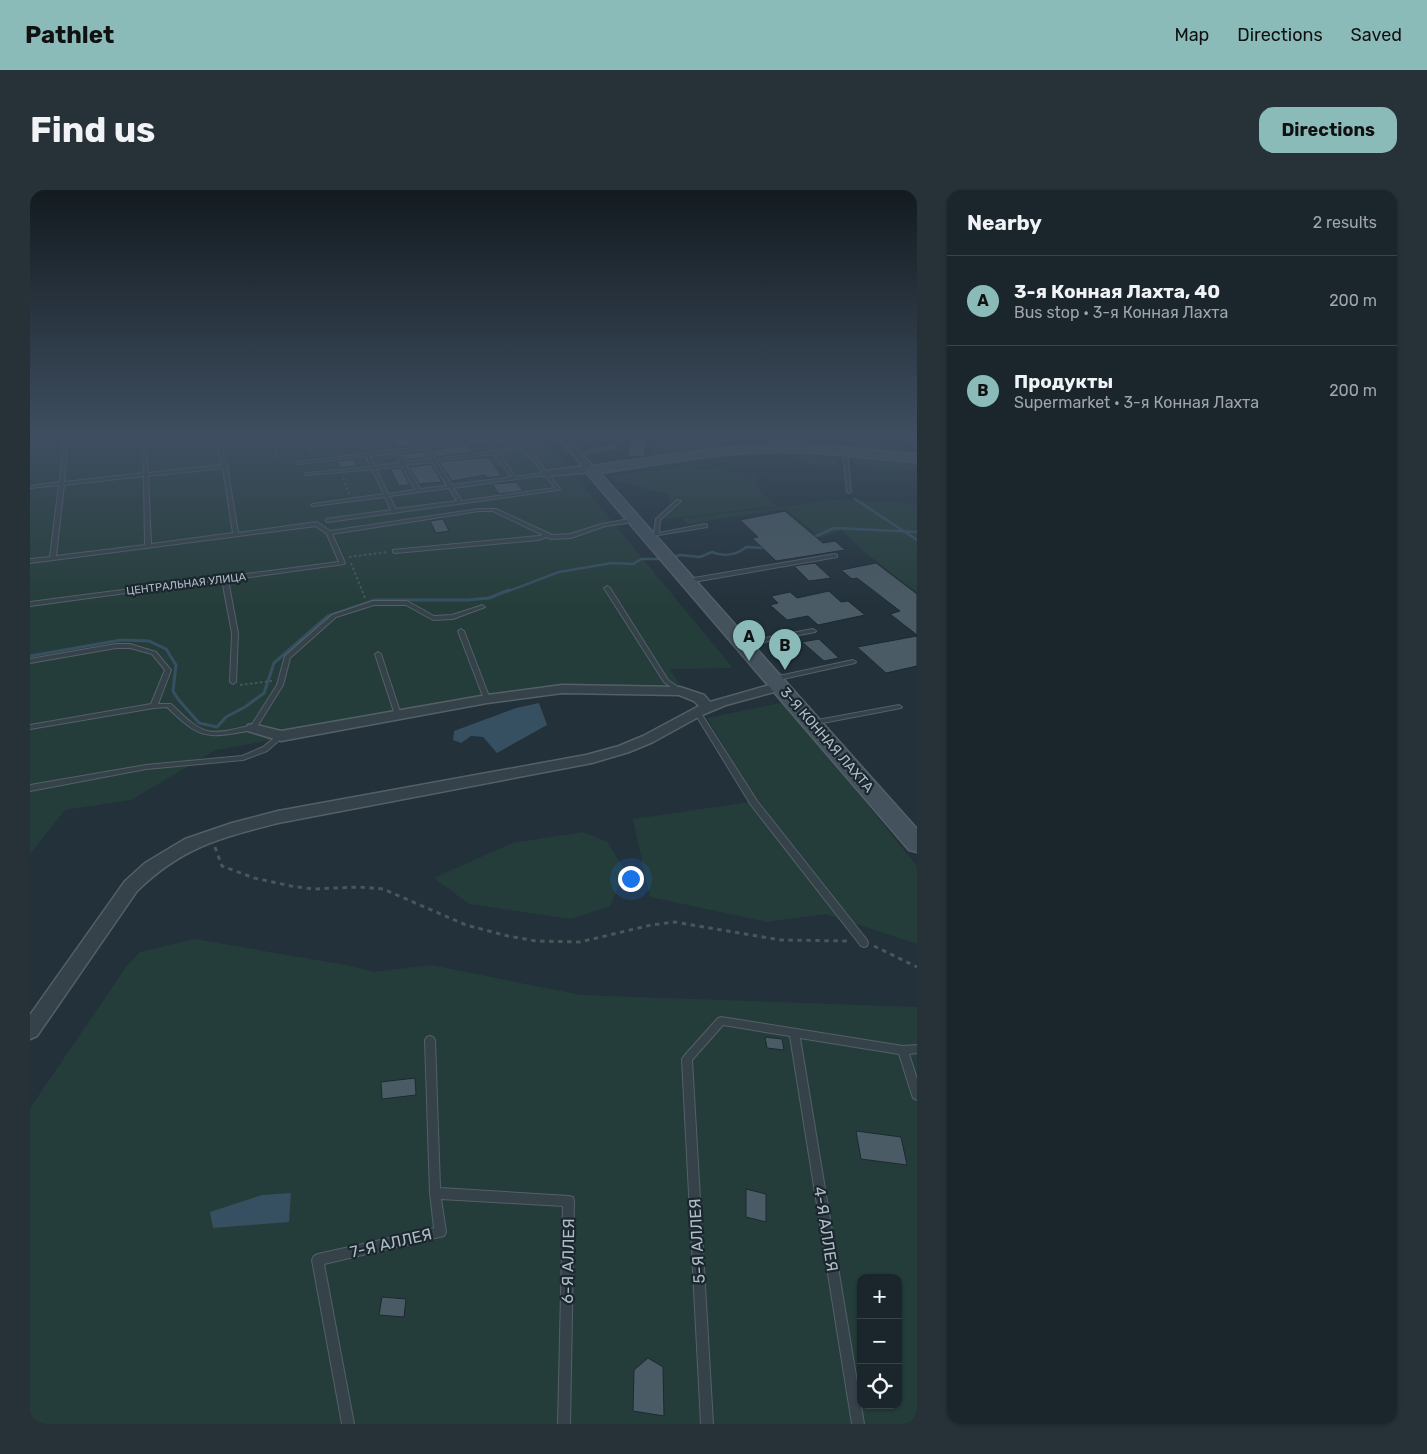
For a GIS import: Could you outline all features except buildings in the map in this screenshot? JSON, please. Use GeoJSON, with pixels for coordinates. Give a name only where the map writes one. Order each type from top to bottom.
{"type":"FeatureCollection","features":[{"type":"Feature","properties":{"kind":"main road","name":"3-Я КОННАЯ ЛАХТА"},"geometry":{"type":"LineString","coordinates":[[609,492],[634,520],[652,535],[666,557],[917,844]]}},
{"type":"Feature","properties":{"kind":"street"},"geometry":{"type":"LineString","coordinates":[[34,1019],[131,886],[151,867],[170,854],[210,836],[278,817],[587,760],[624,750],[702,710],[777,682]]}},
{"type":"Feature","properties":{"kind":"street"},"geometry":{"type":"LineString","coordinates":[[253,728],[281,736],[487,699],[562,689],[680,691],[699,698],[702,710]]}},
{"type":"Feature","properties":{"kind":"lane"},"geometry":{"type":"LineString","coordinates":[[53,558],[61,492]]}},
{"type":"Feature","properties":{"kind":"lane"},"geometry":{"type":"LineString","coordinates":[[146,492],[148,546]]}},
{"type":"Feature","properties":{"kind":"lane"},"geometry":{"type":"LineString","coordinates":[[229,492],[236,534]]}},
{"type":"Feature","properties":{"kind":"lane"},"geometry":{"type":"LineString","coordinates":[[384,492],[394,511]]}},
{"type":"Feature","properties":{"kind":"lane"},"geometry":{"type":"LineString","coordinates":[[313,505],[414,492]]}},
{"type":"Feature","properties":{"kind":"lane"},"geometry":{"type":"LineString","coordinates":[[453,492],[460,502]]}},
{"type":"Feature","properties":{"kind":"lane"},"geometry":{"type":"LineString","coordinates":[[328,520],[539,492]]}},
{"type":"Feature","properties":{"kind":"lane"},"geometry":{"type":"LineString","coordinates":[[652,535],[658,520],[679,501]]}},
{"type":"Feature","properties":{"kind":"lane"},"geometry":{"type":"LineString","coordinates":[[329,533],[479,510],[494,510],[551,537],[571,536],[604,526],[634,520]]}},
{"type":"Feature","properties":{"kind":"lane"},"geometry":{"type":"LineString","coordinates":[[30,561],[318,524],[329,533],[341,561]]}},
{"type":"Feature","properties":{"kind":"lane"},"geometry":{"type":"LineString","coordinates":[[652,535],[705,526]]}},
{"type":"Feature","properties":{"kind":"lane"},"geometry":{"type":"LineString","coordinates":[[395,551],[538,538],[548,535]]}},
{"type":"Feature","properties":{"kind":"lane"},"geometry":{"type":"LineString","coordinates":[[688,581],[835,556]]}},
{"type":"Feature","properties":{"kind":"lane","name":"ЦЕНТРАЛЬНАЯ УЛИЦА"},"geometry":{"type":"LineString","coordinates":[[30,604],[225,580],[341,561]]}},
{"type":"Feature","properties":{"kind":"lane"},"geometry":{"type":"LineString","coordinates":[[225,580],[235,633],[234,682]]}},
{"type":"Feature","properties":{"kind":"lane"},"geometry":{"type":"LineString","coordinates":[[607,588],[666,681],[680,691]]}},
{"type":"Feature","properties":{"kind":"lane"},"geometry":{"type":"LineString","coordinates":[[30,727],[169,705],[193,729],[208,735],[253,728],[280,685],[287,657],[334,616],[373,603],[407,603],[433,618],[454,617],[482,607]]}},
{"type":"Feature","properties":{"kind":"lane"},"geometry":{"type":"LineString","coordinates":[[744,644],[812,631]]}},
{"type":"Feature","properties":{"kind":"lane"},"geometry":{"type":"LineString","coordinates":[[461,632],[487,699]]}},
{"type":"Feature","properties":{"kind":"lane"},"geometry":{"type":"LineString","coordinates":[[30,661],[116,646],[130,646],[154,653],[168,670],[154,706]]}},
{"type":"Feature","properties":{"kind":"lane"},"geometry":{"type":"LineString","coordinates":[[378,654],[398,715]]}},
{"type":"Feature","properties":{"kind":"lane"},"geometry":{"type":"LineString","coordinates":[[777,682],[853,662]]}},
{"type":"Feature","properties":{"kind":"lane"},"geometry":{"type":"LineString","coordinates":[[812,723],[899,707]]}},
{"type":"Feature","properties":{"kind":"lane"},"geometry":{"type":"LineString","coordinates":[[702,710],[754,803],[864,943]]}},
{"type":"Feature","properties":{"kind":"lane"},"geometry":{"type":"LineString","coordinates":[[30,788],[146,767],[243,758],[265,749],[281,736]]}},
{"type":"Feature","properties":{"kind":"lane","name":"5-Я АЛЛЕЯ"},"geometry":{"type":"LineString","coordinates":[[707,1424],[687,1059],[721,1021],[794,1033]]}},
{"type":"Feature","properties":{"kind":"lane"},"geometry":{"type":"LineString","coordinates":[[794,1033],[903,1050],[917,1050]]}},
{"type":"Feature","properties":{"kind":"lane","name":"4-Я АЛЛЕЯ"},"geometry":{"type":"LineString","coordinates":[[794,1033],[858,1424]]}},
{"type":"Feature","properties":{"kind":"lane","name":"7-Я АЛЛЕЯ"},"geometry":{"type":"LineString","coordinates":[[348,1424],[318,1260],[440,1232],[435,1193],[430,1040]]}},
{"type":"Feature","properties":{"kind":"lane"},"geometry":{"type":"LineString","coordinates":[[903,1050],[917,1095]]}},
{"type":"Feature","properties":{"kind":"lane","name":"6-Я АЛЛЕЯ"},"geometry":{"type":"LineString","coordinates":[[435,1193],[569,1201],[564,1424]]}},
{"type":"Feature","properties":{"kind":"path"},"geometry":{"type":"LineString","coordinates":[[348,492],[352,500]]}},
{"type":"Feature","properties":{"kind":"path"},"geometry":{"type":"LineString","coordinates":[[341,561],[395,551]]}},
{"type":"Feature","properties":{"kind":"path"},"geometry":{"type":"LineString","coordinates":[[341,561],[350,562],[365,599]]}},
{"type":"Feature","properties":{"kind":"path"},"geometry":{"type":"LineString","coordinates":[[234,682],[236,685],[241,685],[276,681]]}},
{"type":"Feature","properties":{"kind":"path"},"geometry":{"type":"LineString","coordinates":[[210,836],[222,866],[235,873],[290,886],[374,888],[385,890],[412,900],[425,909],[442,916],[498,933],[550,943],[575,943],[609,937],[666,922],[690,924],[783,941],[834,938],[864,943],[881,948],[905,964],[917,966]]}},
{"type":"Feature","properties":{"kind":"green space"},"geometry":{"type":"Polygon","coordinates":[[[30,492],[587,492],[733,668],[670,669],[681,686],[564,689],[216,750],[131,800],[65,810],[30,854],[30,492]]]}},
{"type":"Feature","properties":{"kind":"green space"},"geometry":{"type":"Polygon","coordinates":[[[659,492],[761,492],[777,506],[666,519],[659,515],[671,502],[668,494],[659,492]]]}},
{"type":"Feature","properties":{"kind":"green space"},"geometry":{"type":"Polygon","coordinates":[[[830,500],[899,502],[917,506],[917,593],[862,550],[841,530],[820,538],[786,509],[688,524],[682,518],[782,507],[830,500]]]}},
{"type":"Feature","properties":{"kind":"green space"},"geometry":{"type":"Polygon","coordinates":[[[785,702],[917,866],[917,944],[826,914],[767,922],[650,897],[633,819],[757,801],[707,718],[785,702]]]}},
{"type":"Feature","properties":{"kind":"green space"},"geometry":{"type":"Polygon","coordinates":[[[583,832],[608,842],[625,872],[610,906],[571,919],[469,904],[434,878],[512,843],[583,832]]]}},
{"type":"Feature","properties":{"kind":"green space"},"geometry":{"type":"Polygon","coordinates":[[[195,939],[346,965],[374,972],[431,965],[581,995],[917,1007],[917,1424],[30,1424],[30,1108],[126,967],[140,952],[195,939]]]}},
{"type":"Feature","properties":{"kind":"water"},"geometry":{"type":"Polygon","coordinates":[[[539,703],[547,725],[497,753],[483,737],[471,736],[461,743],[453,740],[454,731],[516,708],[539,703]]]}},
{"type":"Feature","properties":{"kind":"water"},"geometry":{"type":"Polygon","coordinates":[[[291,1193],[289,1222],[213,1228],[210,1212],[262,1195],[291,1193]]]}},
{"type":"Feature","properties":{"kind":"waterway"},"geometry":{"type":"LineString","coordinates":[[855,499],[904,531]]}},
{"type":"Feature","properties":{"kind":"waterway"},"geometry":{"type":"LineString","coordinates":[[810,539],[834,528],[904,531]]}},
{"type":"Feature","properties":{"kind":"waterway"},"geometry":{"type":"LineString","coordinates":[[904,531],[917,532]]}},
{"type":"Feature","properties":{"kind":"waterway"},"geometry":{"type":"LineString","coordinates":[[904,531],[917,540]]}},
{"type":"Feature","properties":{"kind":"waterway"},"geometry":{"type":"LineString","coordinates":[[671,558],[680,555],[700,557],[712,552],[730,554],[746,547],[766,548]]}},
{"type":"Feature","properties":{"kind":"waterway"},"geometry":{"type":"LineString","coordinates":[[506,592],[559,572],[612,563],[633,564],[641,559],[665,559]]}},
{"type":"Feature","properties":{"kind":"waterway"},"geometry":{"type":"LineString","coordinates":[[30,656],[121,640],[149,641],[166,649],[176,665],[173,691],[178,699],[199,723],[217,727],[226,717],[245,707],[264,693],[274,663],[328,616],[375,600],[468,600],[489,598],[509,590]]}},
{"type":"Feature","properties":{"kind":"place","name":"3-я Конная Лахта, 40"},"geometry":{"type":"Point","coordinates":[749,661]}},
{"type":"Feature","properties":{"kind":"place","name":"Продукты"},"geometry":{"type":"Point","coordinates":[785,670]}}]}
